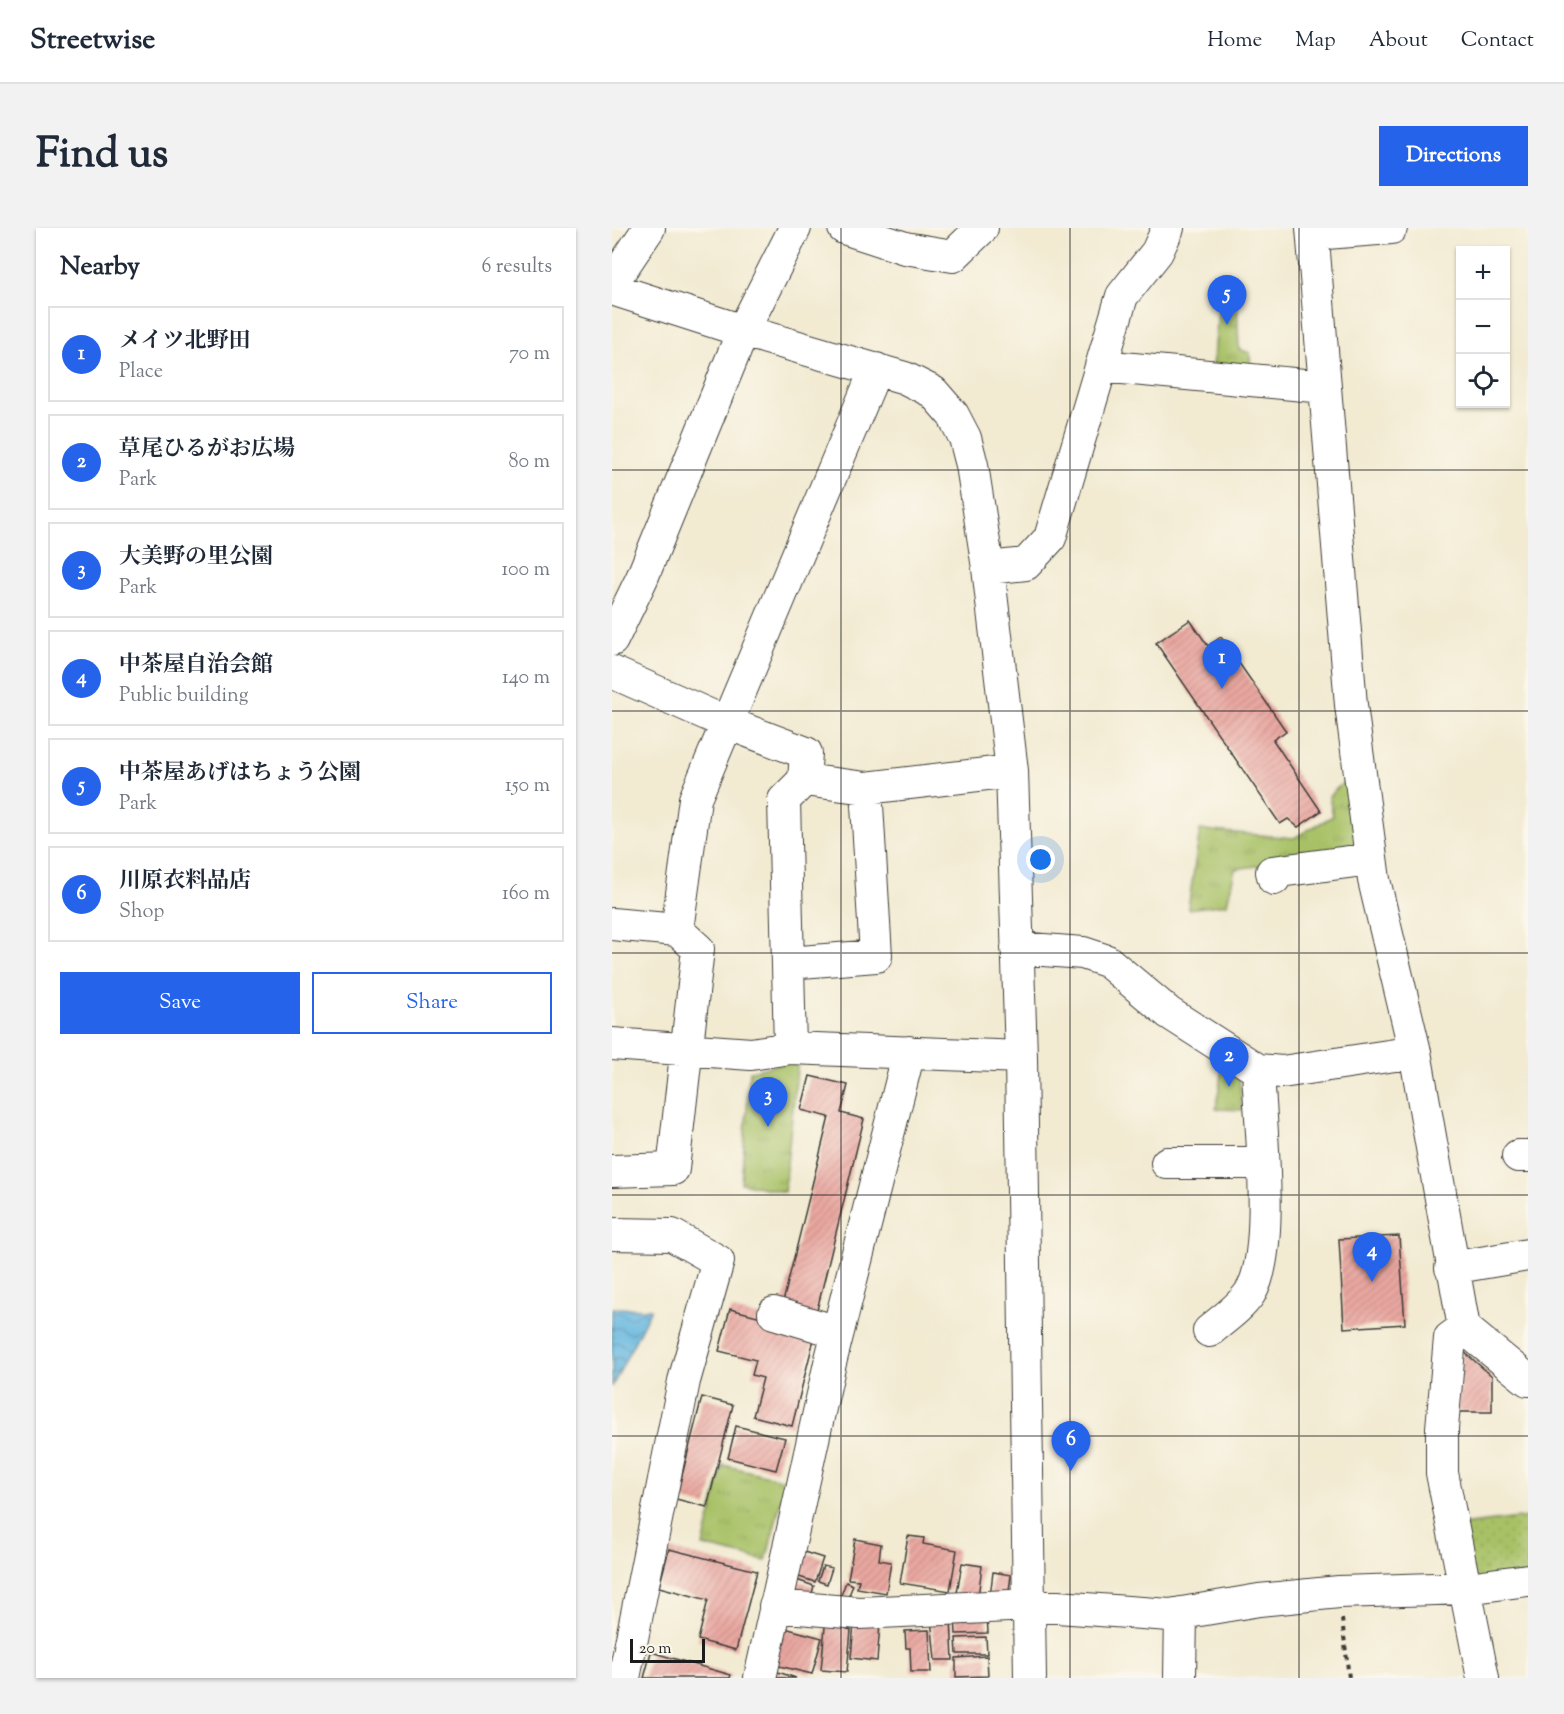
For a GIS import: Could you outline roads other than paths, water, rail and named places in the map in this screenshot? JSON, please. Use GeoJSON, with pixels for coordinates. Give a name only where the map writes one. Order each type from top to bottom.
{"type":"FeatureCollection","features":[{"type":"Feature","properties":{"kind":"street"},"geometry":{"type":"LineString","coordinates":[[612,283],[649,228]]}},
{"type":"Feature","properties":{"kind":"street"},"geometry":{"type":"LineString","coordinates":[[612,640],[642,578],[743,331],[795,228]]}},
{"type":"Feature","properties":{"kind":"street"},"geometry":{"type":"LineString","coordinates":[[844,228],[907,238],[953,256],[982,228]]}},
{"type":"Feature","properties":{"kind":"street"},"geometry":{"type":"LineString","coordinates":[[988,568],[1026,564],[1050,538],[1122,296],[1158,252],[1168,228]]}},
{"type":"Feature","properties":{"kind":"street"},"geometry":{"type":"LineString","coordinates":[[1391,228],[1312,231],[1351,705],[1371,859],[1415,1052],[1451,1268],[1464,1328],[1528,1380]]}},
{"type":"Feature","properties":{"kind":"street"},"geometry":{"type":"LineString","coordinates":[[612,289],[743,331],[905,378],[933,392],[952,415],[965,438],[972,465],[988,568],[1012,771],[1021,1057],[1030,1678]]}},
{"type":"Feature","properties":{"kind":"street"},"geometry":{"type":"LineString","coordinates":[[1101,366],[1325,387]]}},
{"type":"Feature","properties":{"kind":"street"},"geometry":{"type":"LineString","coordinates":[[677,930],[695,798],[876,369]]}},
{"type":"Feature","properties":{"kind":"street"},"geometry":{"type":"LineString","coordinates":[[612,672],[727,723],[806,753],[804,780],[784,800],[790,1048]]}},
{"type":"Feature","properties":{"kind":"street"},"geometry":{"type":"LineString","coordinates":[[804,780],[866,788],[1012,771]]}},
{"type":"Feature","properties":{"kind":"street"},"geometry":{"type":"LineString","coordinates":[[788,963],[876,956],[866,788]]}},
{"type":"Feature","properties":{"kind":"street"},"geometry":{"type":"LineString","coordinates":[[1274,879],[1272,872],[1371,859]]}},
{"type":"Feature","properties":{"kind":"street"},"geometry":{"type":"LineString","coordinates":[[612,924],[677,930],[698,949],[673,1169],[612,1171]]}},
{"type":"Feature","properties":{"kind":"street"},"geometry":{"type":"LineString","coordinates":[[1017,948],[1083,953],[1107,961],[1169,1014],[1258,1070],[1282,1072],[1415,1052]]}},
{"type":"Feature","properties":{"kind":"street"},"geometry":{"type":"LineString","coordinates":[[612,1044],[688,1052],[751,1054],[790,1048],[1021,1057]]}},
{"type":"Feature","properties":{"kind":"street"},"geometry":{"type":"LineString","coordinates":[[760,1678],[838,1332],[909,1052]]}},
{"type":"Feature","properties":{"kind":"street"},"geometry":{"type":"LineString","coordinates":[[1209,1331],[1250,1293],[1259,1269],[1265,1231],[1258,1070]]}},
{"type":"Feature","properties":{"kind":"street"},"geometry":{"type":"LineString","coordinates":[[1167,1163],[1262,1163]]}},
{"type":"Feature","properties":{"kind":"street"},"geometry":{"type":"LineString","coordinates":[[612,1234],[672,1235],[718,1261],[684,1381],[624,1678]]}},
{"type":"Feature","properties":{"kind":"street"},"geometry":{"type":"LineString","coordinates":[[1451,1268],[1528,1255]]}},
{"type":"Feature","properties":{"kind":"street"},"geometry":{"type":"LineString","coordinates":[[774,1313],[838,1332]]}},
{"type":"Feature","properties":{"kind":"street"},"geometry":{"type":"LineString","coordinates":[[1464,1328],[1450,1338],[1442,1473],[1467,1588],[1483,1678]]}},
{"type":"Feature","properties":{"kind":"street"},"geometry":{"type":"LineString","coordinates":[[775,1606],[859,1613],[1029,1605],[1170,1615],[1259,1600],[1339,1593],[1467,1588],[1528,1580]]}},
{"type":"Feature","properties":{"kind":"street"},"geometry":{"type":"LineString","coordinates":[[1180,1678],[1181,1613]]}},
{"type":"Feature","properties":{"kind":"water"},"geometry":{"type":"Polygon","coordinates":[[[612,1308],[651,1309],[612,1387],[612,1308]]]}},
{"type":"Feature","properties":{"kind":"place","name":"中茶屋あげはちょう公園"},"geometry":{"type":"Point","coordinates":[1227,325]}},
{"type":"Feature","properties":{"kind":"place","name":"メイツ北野田"},"geometry":{"type":"Point","coordinates":[1222,689]}},
{"type":"Feature","properties":{"kind":"place","name":"草尾ひるがお広場"},"geometry":{"type":"Point","coordinates":[1229,1087]}},
{"type":"Feature","properties":{"kind":"place","name":"大美野の里公園"},"geometry":{"type":"Point","coordinates":[768,1127]}},
{"type":"Feature","properties":{"kind":"place","name":"中茶屋自治会館"},"geometry":{"type":"Point","coordinates":[1372,1282]}},
{"type":"Feature","properties":{"kind":"place","name":"川原衣料品店"},"geometry":{"type":"Point","coordinates":[1071,1471]}}]}
